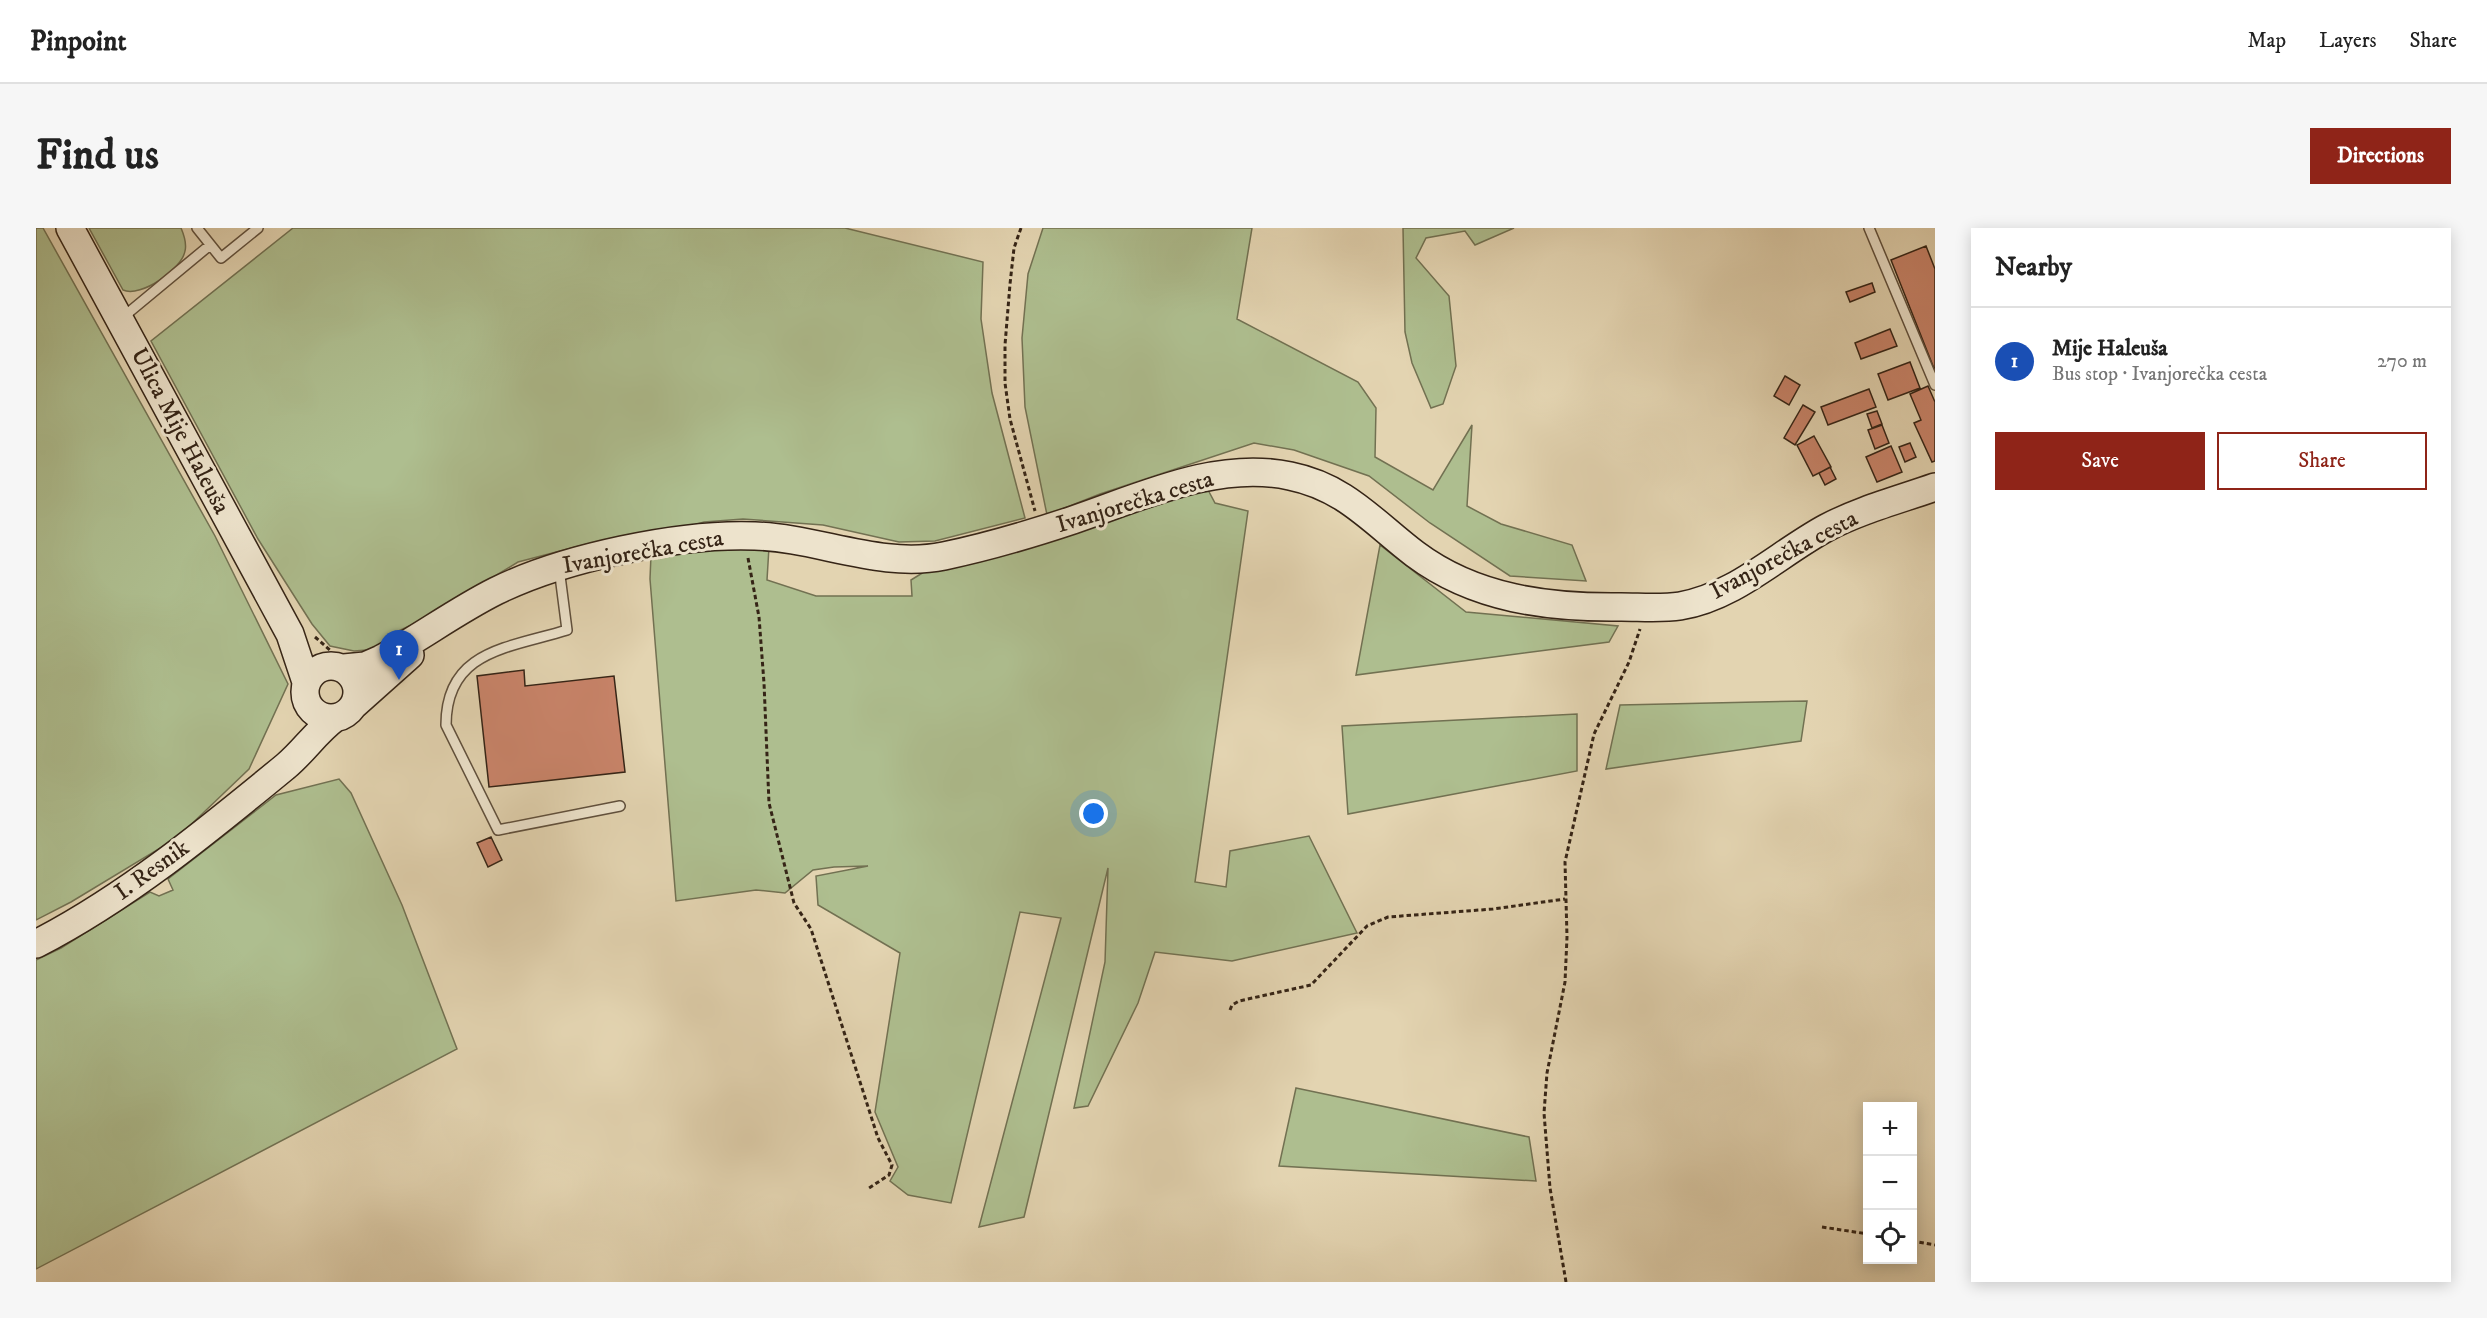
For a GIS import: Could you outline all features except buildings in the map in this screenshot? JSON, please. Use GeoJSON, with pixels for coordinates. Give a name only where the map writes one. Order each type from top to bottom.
{"type":"FeatureCollection","features":[{"type":"Feature","properties":{"kind":"main road","name":"Ulica Mije Haleuša"},"geometry":{"type":"LineString","coordinates":[[70,228],[290,634],[307,693]]}},
{"type":"Feature","properties":{"kind":"main road","name":"Ivanjorečka cesta"},"geometry":{"type":"LineString","coordinates":[[340,667],[365,666],[381,659],[490,594],[518,580],[559,566],[626,550],[697,538],[742,536],[772,537],[903,560],[944,556],[1042,530],[1144,495],[1214,476],[1254,471],[1308,480],[1339,494],[1377,521],[1418,556],[1470,585],[1512,598],[1546,604],[1645,607],[1679,606],[1725,591],[1838,522],[1935,487]]}},
{"type":"Feature","properties":{"kind":"main road","name":"Ivanjorečka cesta"},"geometry":{"type":"LineString","coordinates":[[345,712],[411,654],[438,626]]}},
{"type":"Feature","properties":{"kind":"main road","name":"Ulica Mije Haleuša"},"geometry":{"type":"LineString","coordinates":[[290,634],[318,657],[340,667]]}},
{"type":"Feature","properties":{"kind":"main road"},"geometry":{"type":"LineString","coordinates":[[340,667],[356,681],[358,689],[345,712],[320,716],[307,693],[318,669],[340,667]]}},
{"type":"Feature","properties":{"kind":"main road","name":"I. Resnik"},"geometry":{"type":"LineString","coordinates":[[261,786],[295,741],[305,719],[307,693]]}},
{"type":"Feature","properties":{"kind":"main road","name":"I. Resnik"},"geometry":{"type":"LineString","coordinates":[[36,944],[105,904],[182,850],[291,762],[324,726],[345,712]]}},
{"type":"Feature","properties":{"kind":"lane"},"geometry":{"type":"LineString","coordinates":[[197,228],[221,258],[258,228]]}},
{"type":"Feature","properties":{"kind":"lane"},"geometry":{"type":"LineString","coordinates":[[1869,228],[1935,385]]}},
{"type":"Feature","properties":{"kind":"lane"},"geometry":{"type":"LineString","coordinates":[[120,320],[210,245]]}},
{"type":"Feature","properties":{"kind":"lane"},"geometry":{"type":"LineString","coordinates":[[559,566],[567,630],[482,657],[469,666],[450,691],[446,707],[446,725],[498,830],[620,806]]}},
{"type":"Feature","properties":{"kind":"path"},"geometry":{"type":"LineString","coordinates":[[1021,228],[1014,248],[1010,284],[1005,345],[1005,383],[1010,419],[1032,504],[1042,530]]}},
{"type":"Feature","properties":{"kind":"path"},"geometry":{"type":"LineString","coordinates":[[742,536],[752,568],[759,616],[769,803],[794,903],[811,929],[878,1138],[892,1165],[889,1175],[868,1188]]}},
{"type":"Feature","properties":{"kind":"path"},"geometry":{"type":"LineString","coordinates":[[1566,1282],[1550,1188],[1544,1113],[1547,1073],[1565,982],[1567,938],[1565,862],[1594,734],[1629,662],[1641,628],[1645,607]]}},
{"type":"Feature","properties":{"kind":"path"},"geometry":{"type":"LineString","coordinates":[[1230,1010],[1232,1005],[1239,1001],[1311,985],[1367,926],[1388,917],[1492,909],[1565,899]]}},
{"type":"Feature","properties":{"kind":"path"},"geometry":{"type":"LineString","coordinates":[[1821,1227],[1863,1233]]}},
{"type":"Feature","properties":{"kind":"path"},"geometry":{"type":"LineString","coordinates":[[1917,1242],[1935,1245]]}},
{"type":"Feature","properties":{"kind":"green space"},"geometry":{"type":"Polygon","coordinates":[[[36,228],[43,228],[215,536],[288,684],[249,769],[177,838],[71,902],[36,920],[36,228]]]}},
{"type":"Feature","properties":{"kind":"green space"},"geometry":{"type":"Polygon","coordinates":[[[89,228],[181,228],[185,251],[177,266],[160,280],[140,290],[123,290],[89,228]]]}},
{"type":"Feature","properties":{"kind":"green space"},"geometry":{"type":"Polygon","coordinates":[[[293,228],[845,228],[983,262],[981,319],[992,393],[1025,518],[935,541],[899,542],[823,525],[743,519],[704,522],[684,528],[587,544],[518,562],[422,620],[396,632],[379,649],[354,651],[330,646],[312,624],[258,539],[151,341],[293,228]]]}},
{"type":"Feature","properties":{"kind":"green space"},"geometry":{"type":"Polygon","coordinates":[[[1043,228],[1252,228],[1237,319],[1358,382],[1376,408],[1375,457],[1433,490],[1472,425],[1467,506],[1501,524],[1572,545],[1586,581],[1510,576],[1430,523],[1369,476],[1294,450],[1254,443],[1100,494],[1047,515],[1025,407],[1022,338],[1028,274],[1043,228]]]}},
{"type":"Feature","properties":{"kind":"green space"},"geometry":{"type":"Polygon","coordinates":[[[1403,228],[1514,228],[1475,245],[1465,231],[1426,238],[1416,258],[1449,296],[1456,366],[1443,404],[1431,408],[1412,363],[1405,332],[1403,228]]]}},
{"type":"Feature","properties":{"kind":"green space"},"geometry":{"type":"Polygon","coordinates":[[[1207,488],[1215,503],[1248,511],[1195,882],[1226,887],[1230,851],[1309,836],[1357,933],[1232,961],[1155,952],[1138,1003],[1088,1106],[1074,1108],[1105,962],[1108,868],[1024,1217],[979,1227],[1061,918],[1020,912],[951,1203],[908,1195],[890,1181],[898,1167],[875,1112],[900,953],[818,905],[816,876],[868,866],[813,870],[785,893],[756,890],[676,901],[650,579],[651,555],[685,547],[769,547],[767,580],[816,596],[912,596],[911,580],[932,567],[1207,488]]]}},
{"type":"Feature","properties":{"kind":"green space"},"geometry":{"type":"Polygon","coordinates":[[[1380,545],[1466,612],[1618,626],[1609,642],[1356,675],[1380,545]]]}},
{"type":"Feature","properties":{"kind":"green space"},"geometry":{"type":"Polygon","coordinates":[[[1807,701],[1801,741],[1606,769],[1620,705],[1807,701]]]}},
{"type":"Feature","properties":{"kind":"green space"},"geometry":{"type":"Polygon","coordinates":[[[1577,714],[1577,771],[1348,814],[1342,726],[1577,714]]]}},
{"type":"Feature","properties":{"kind":"green space"},"geometry":{"type":"Polygon","coordinates":[[[339,779],[351,793],[402,905],[457,1049],[36,1269],[36,960],[61,948],[150,892],[159,896],[173,890],[168,879],[276,795],[339,779]]]}},
{"type":"Feature","properties":{"kind":"green space"},"geometry":{"type":"Polygon","coordinates":[[[1296,1088],[1529,1137],[1536,1181],[1279,1166],[1296,1088]]]}},
{"type":"Feature","properties":{"kind":"place","name":"Mije Haleuša"},"geometry":{"type":"Point","coordinates":[399,680]}}]}
